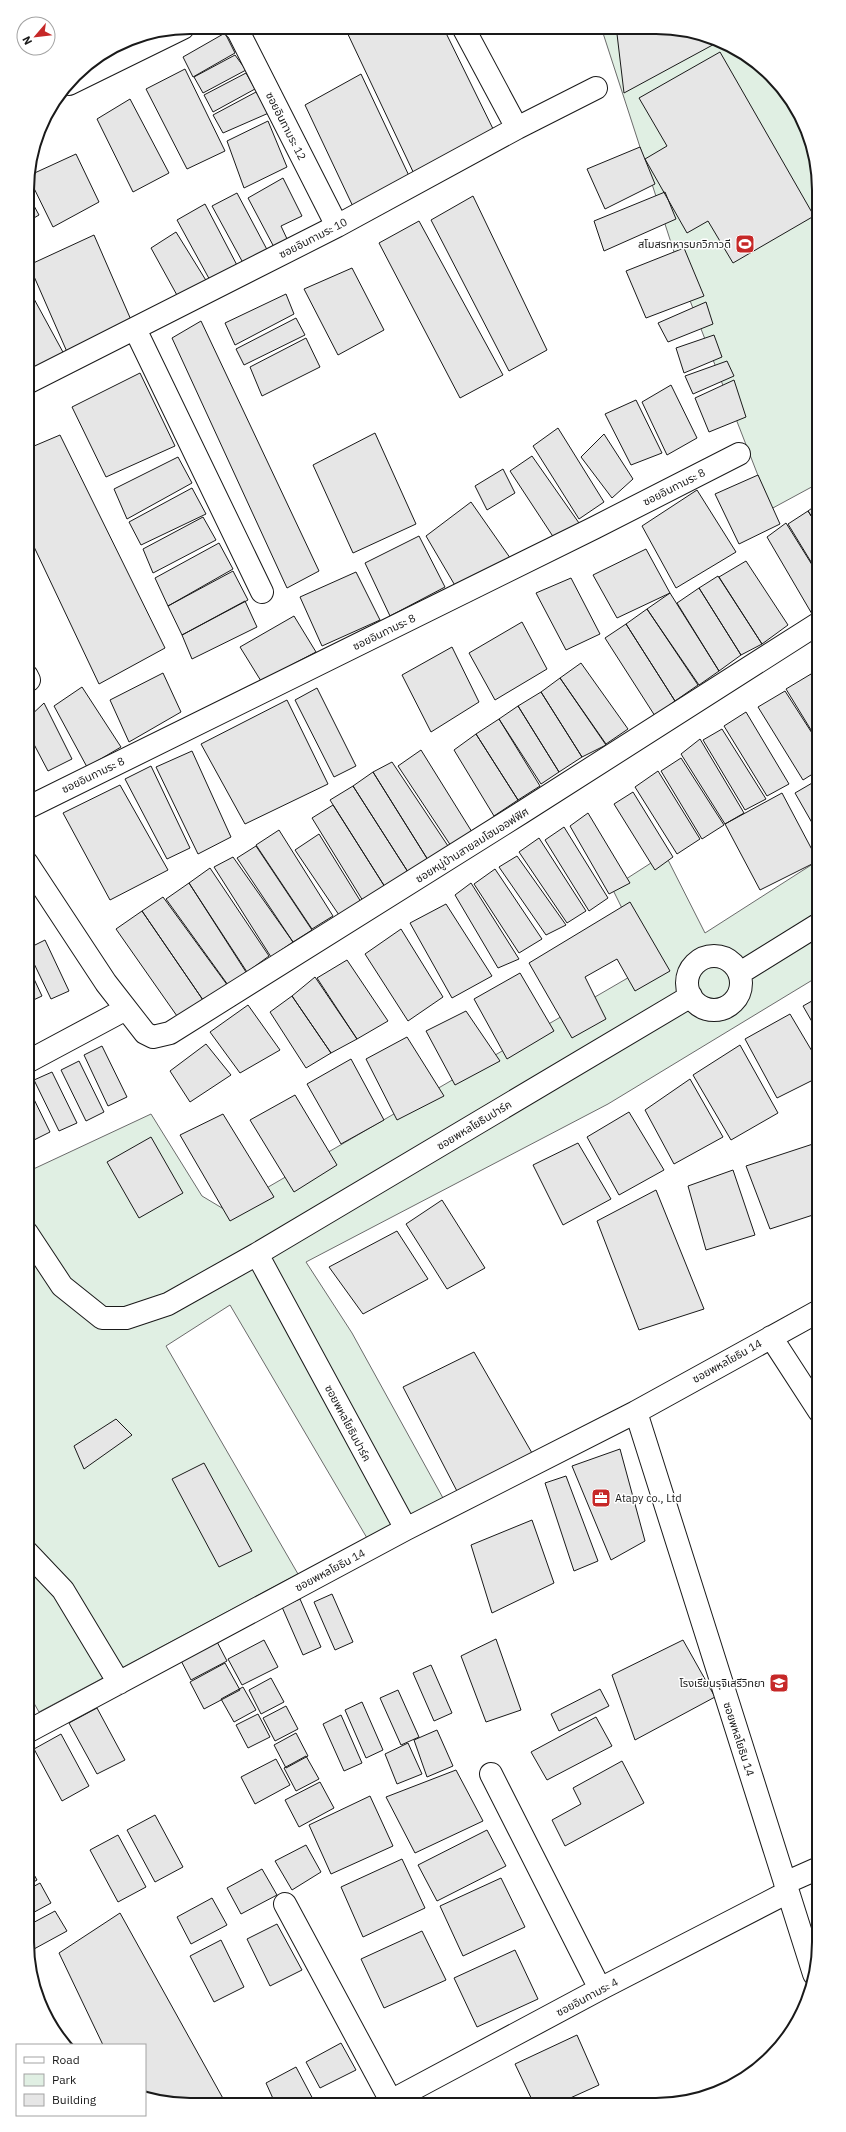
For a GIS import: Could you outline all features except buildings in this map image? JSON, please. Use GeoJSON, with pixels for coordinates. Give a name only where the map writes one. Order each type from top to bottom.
{"type":"FeatureCollection","features":[{"type":"Feature","properties":{"kind":"street","name":"ซอยอินทามระ 12"},"geometry":{"type":"LineString","coordinates":[[238,34],[337,226]]}},
{"type":"Feature","properties":{"kind":"street"},"geometry":{"type":"LineString","coordinates":[[467,34],[517,128]]}},
{"type":"Feature","properties":{"kind":"street"},"geometry":{"type":"LineString","coordinates":[[83,77],[169,35]]}},
{"type":"Feature","properties":{"kind":"street","name":"ซอยอินทามระ 10"},"geometry":{"type":"LineString","coordinates":[[34,380],[337,226],[517,128],[596,88]]}},
{"type":"Feature","properties":{"kind":"street"},"geometry":{"type":"LineString","coordinates":[[135,329],[262,592]]}},
{"type":"Feature","properties":{"kind":"street","name":"ซอยอินทามระ 8"},"geometry":{"type":"LineString","coordinates":[[34,805],[587,532],[739,454]]}},
{"type":"Feature","properties":{"kind":"street","name":"ซอยหมู่บ้านสายลมโฮมออฟฟิศ"},"geometry":{"type":"LineString","coordinates":[[34,874],[106,983],[145,1033],[154,1037],[170,1033],[501,826],[812,627]]}},
{"type":"Feature","properties":{"kind":"street"},"geometry":{"type":"LineString","coordinates":[[740,973],[812,928]]}},
{"type":"Feature","properties":{"kind":"street"},"geometry":{"type":"LineString","coordinates":[[711,955],[728,959],[735,965],[740,973],[742,982],[741,991],[737,999],[726,1007],[713,1010],[704,1008],[691,996],[688,988],[690,970],[703,957],[711,955]]}},
{"type":"Feature","properties":{"kind":"street","name":"ซอยพหลโยธินปาร์ค"},"geometry":{"type":"LineString","coordinates":[[34,1244],[62,1286],[102,1318],[126,1318],[168,1304],[257,1254],[691,996]]}},
{"type":"Feature","properties":{"kind":"street"},"geometry":{"type":"LineString","coordinates":[[34,1058],[126,1009]]}},
{"type":"Feature","properties":{"kind":"street","name":"ซอยพหลโยธินปาร์ค"},"geometry":{"type":"LineString","coordinates":[[257,1254],[406,1530]]}},
{"type":"Feature","properties":{"kind":"street","name":"ซอยพหลโยธิน 14"},"geometry":{"type":"LineString","coordinates":[[34,1728],[406,1530],[636,1412],[812,1315]]}},
{"type":"Feature","properties":{"kind":"street"},"geometry":{"type":"LineString","coordinates":[[771,1337],[812,1400]]}},
{"type":"Feature","properties":{"kind":"street","name":"ซอยพหลโยธิน 14"},"geometry":{"type":"LineString","coordinates":[[636,1412],[811,1964]]}},
{"type":"Feature","properties":{"kind":"street"},"geometry":{"type":"LineString","coordinates":[[34,1559],[63,1590],[119,1683]]}},
{"type":"Feature","properties":{"kind":"street"},"geometry":{"type":"LineString","coordinates":[[491,1774],[600,1990]]}},
{"type":"Feature","properties":{"kind":"street","name":"ซอยอินทามระ 4"},"geometry":{"type":"LineString","coordinates":[[397,2098],[600,1990],[787,1888],[812,1872]]}},
{"type":"Feature","properties":{"kind":"street"},"geometry":{"type":"LineString","coordinates":[[285,1904],[387,2098]]}},
{"type":"Feature","properties":{"kind":"green space","name":"สโมสรทหารบกวิภาวดี"},"geometry":{"type":"Polygon","coordinates":[[[603,34],[677,35],[697,39],[725,50],[751,66],[773,87],[786,103],[804,140],[812,179],[812,487],[771,509],[689,298],[603,34]]]}},
{"type":"Feature","properties":{"kind":"green space"},"geometry":{"type":"Polygon","coordinates":[[[665,854],[705,933],[812,864],[812,980],[608,1104],[306,1262],[352,1333],[443,1498],[367,1538],[230,1305],[166,1346],[298,1574],[39,1712],[34,1703],[34,1169],[151,1114],[202,1196],[227,1211],[650,965],[612,888],[665,854]]]}},
{"type":"Feature","properties":{"kind":"place","name":"สโมสรทหารบกวิภาวดี"},"geometry":{"type":"Point","coordinates":[745,244]}},
{"type":"Feature","properties":{"kind":"place","name":"Atapy co., Ltd"},"geometry":{"type":"Point","coordinates":[601,1498]}},
{"type":"Feature","properties":{"kind":"place","name":"โรงเรียนรุจิเสรีวิทยา"},"geometry":{"type":"Point","coordinates":[779,1683]}}]}
